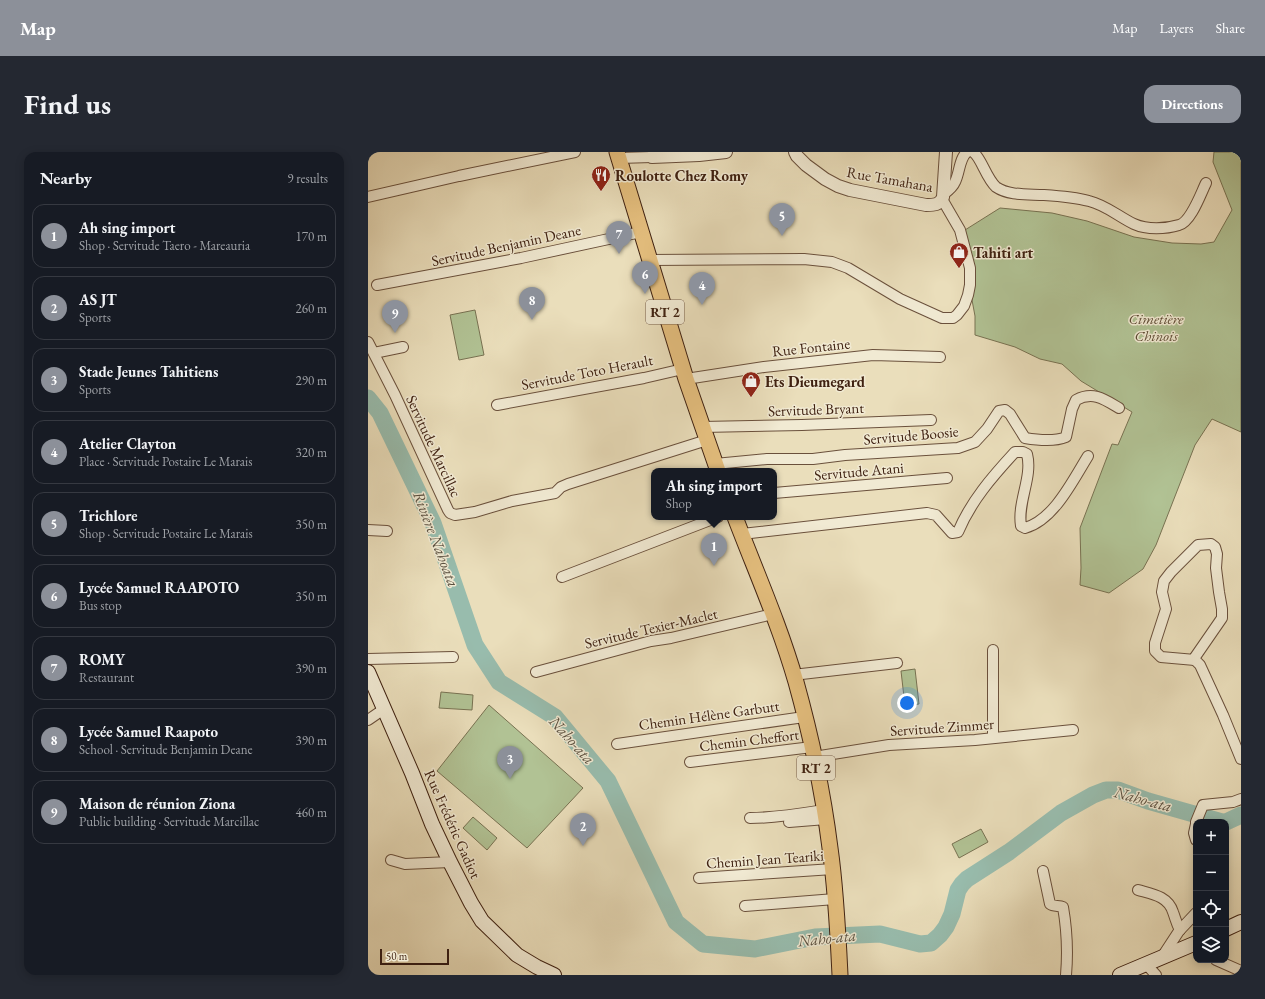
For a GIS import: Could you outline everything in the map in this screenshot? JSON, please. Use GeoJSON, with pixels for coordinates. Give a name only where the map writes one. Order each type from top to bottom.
{"type":"FeatureCollection","features":[{"type":"Feature","properties":{"kind":"main road","name":"RT 2"},"geometry":{"type":"LineString","coordinates":[[623,154],[649,260],[684,374],[717,468]]}},
{"type":"Feature","properties":{"kind":"main road","name":"RT 2"},"geometry":{"type":"LineString","coordinates":[[736,520],[773,614],[793,675],[813,752],[825,815],[833,869],[840,975]]}},
{"type":"Feature","properties":{"kind":"main road","name":"Rue Frédéric Gadiot"},"geometry":{"type":"LineString","coordinates":[[368,672],[412,773],[432,824],[450,862],[482,921],[517,955],[541,972],[554,975]]}},
{"type":"Feature","properties":{"kind":"main road"},"geometry":{"type":"LineString","coordinates":[[1229,928],[1241,922]]}},
{"type":"Feature","properties":{"kind":"main road"},"geometry":{"type":"LineString","coordinates":[[1120,975],[1162,958],[1193,948]]}},
{"type":"Feature","properties":{"kind":"street"},"geometry":{"type":"LineString","coordinates":[[368,197],[575,152]]}},
{"type":"Feature","properties":{"kind":"street"},"geometry":{"type":"LineString","coordinates":[[623,154],[652,157],[726,152]]}},
{"type":"Feature","properties":{"kind":"street","name":"Rue Tamahana"},"geometry":{"type":"LineString","coordinates":[[795,152],[806,165],[825,179],[838,186],[850,190],[926,205],[936,205],[943,197],[946,152]]}},
{"type":"Feature","properties":{"kind":"street"},"geometry":{"type":"LineString","coordinates":[[649,260],[804,259],[832,262],[848,268],[900,299],[942,318],[953,318],[964,306],[968,295],[970,285],[970,268],[960,230],[943,197],[955,183],[960,171],[962,159],[967,152]]}},
{"type":"Feature","properties":{"kind":"street"},"geometry":{"type":"LineString","coordinates":[[973,152],[976,154],[989,178],[996,187],[1020,194],[1065,197],[1090,201],[1112,211],[1135,225],[1148,229],[1181,225],[1190,216],[1206,183]]}},
{"type":"Feature","properties":{"kind":"street"},"geometry":{"type":"LineString","coordinates":[[623,154],[652,157]]}},
{"type":"Feature","properties":{"kind":"street","name":"Servitude Benjamin Deane"},"geometry":{"type":"LineString","coordinates":[[377,285],[521,258],[641,232]]}},
{"type":"Feature","properties":{"kind":"street","name":"Servitude Marcillac"},"geometry":{"type":"LineString","coordinates":[[368,342],[448,510],[450,513],[455,515],[475,512],[512,501],[555,494],[561,487],[568,484],[704,434]]}},
{"type":"Feature","properties":{"kind":"street"},"geometry":{"type":"LineString","coordinates":[[374,353],[403,347]]}},
{"type":"Feature","properties":{"kind":"street","name":"Rue Fontaine"},"geometry":{"type":"LineString","coordinates":[[684,374],[873,355],[940,357]]}},
{"type":"Feature","properties":{"kind":"street","name":"Servitude Toto Herault"},"geometry":{"type":"LineString","coordinates":[[497,405],[644,378],[684,374]]}},
{"type":"Feature","properties":{"kind":"street","name":"Servitude Boosie"},"geometry":{"type":"LineString","coordinates":[[717,468],[767,459],[813,459],[846,455],[958,448],[975,442],[987,429],[999,411],[1005,410],[1010,413],[1025,438],[1059,440],[1066,437],[1072,410],[1076,400],[1084,396],[1095,396],[1119,408]]}},
{"type":"Feature","properties":{"kind":"street","name":"Servitude Bryant"},"geometry":{"type":"LineString","coordinates":[[704,434],[802,425],[931,420]]}},
{"type":"Feature","properties":{"kind":"street"},"geometry":{"type":"LineString","coordinates":[[742,534],[927,513],[936,515],[952,533],[958,532],[966,514],[978,496],[994,475],[1015,452],[1023,452],[1027,454],[1029,462],[1021,511],[1022,526],[1025,528],[1034,526],[1048,514],[1069,486],[1088,456]]}},
{"type":"Feature","properties":{"kind":"street","name":"Servitude Atani"},"geometry":{"type":"LineString","coordinates":[[777,493],[948,478]]}},
{"type":"Feature","properties":{"kind":"street"},"geometry":{"type":"LineString","coordinates":[[562,577],[710,520]]}},
{"type":"Feature","properties":{"kind":"street"},"geometry":{"type":"LineString","coordinates":[[368,530],[387,531]]}},
{"type":"Feature","properties":{"kind":"street"},"geometry":{"type":"LineString","coordinates":[[1193,660],[1222,618],[1216,568],[1218,554],[1215,547],[1211,544],[1198,545],[1170,572],[1164,581],[1162,592],[1166,609],[1155,643],[1155,651],[1161,657],[1193,660],[1200,665],[1241,759]]}},
{"type":"Feature","properties":{"kind":"street","name":"Servitude Texier-Maclet"},"geometry":{"type":"LineString","coordinates":[[536,672],[650,641],[671,638],[773,614]]}},
{"type":"Feature","properties":{"kind":"street"},"geometry":{"type":"LineString","coordinates":[[993,650],[993,738]]}},
{"type":"Feature","properties":{"kind":"street"},"geometry":{"type":"LineString","coordinates":[[368,659],[453,657]]}},
{"type":"Feature","properties":{"kind":"street"},"geometry":{"type":"LineString","coordinates":[[793,675],[897,663]]}},
{"type":"Feature","properties":{"kind":"street"},"geometry":{"type":"LineString","coordinates":[[368,720],[384,709]]}},
{"type":"Feature","properties":{"kind":"street","name":"Chemin Hélène Garbutt"},"geometry":{"type":"LineString","coordinates":[[618,744],[804,716]]}},
{"type":"Feature","properties":{"kind":"street","name":"Servitude Zimmer"},"geometry":{"type":"LineString","coordinates":[[813,752],[993,738],[1073,730]]}},
{"type":"Feature","properties":{"kind":"street","name":"Chemin Cheffort"},"geometry":{"type":"LineString","coordinates":[[690,762],[813,752]]}},
{"type":"Feature","properties":{"kind":"street"},"geometry":{"type":"LineString","coordinates":[[1198,819],[1203,805],[1234,802],[1241,799]]}},
{"type":"Feature","properties":{"kind":"street"},"geometry":{"type":"LineString","coordinates":[[751,821],[825,815]]}},
{"type":"Feature","properties":{"kind":"street"},"geometry":{"type":"LineString","coordinates":[[391,860],[405,864],[450,862]]}},
{"type":"Feature","properties":{"kind":"street","name":"Chemin Jean Teariki"},"geometry":{"type":"LineString","coordinates":[[699,878],[833,869]]}},
{"type":"Feature","properties":{"kind":"street"},"geometry":{"type":"LineString","coordinates":[[1042,871],[1050,904],[1052,906],[1060,905],[1063,907],[1066,924],[1066,975]]}},
{"type":"Feature","properties":{"kind":"street"},"geometry":{"type":"LineString","coordinates":[[1138,890],[1159,895],[1167,902],[1173,911],[1175,922],[1180,930]]}},
{"type":"Feature","properties":{"kind":"street"},"geometry":{"type":"LineString","coordinates":[[745,906],[835,899]]}},
{"type":"Feature","properties":{"kind":"street"},"geometry":{"type":"LineString","coordinates":[[1162,958],[1180,930],[1193,916]]}},
{"type":"Feature","properties":{"kind":"street"},"geometry":{"type":"LineString","coordinates":[[1223,963],[1241,971]]}},
{"type":"Feature","properties":{"kind":"street"},"geometry":{"type":"LineString","coordinates":[[1146,964],[1156,975]]}},
{"type":"Feature","properties":{"kind":"green space","name":"Cimetière Chinois"},"geometry":{"type":"Polygon","coordinates":[[[1214,152],[1241,152],[1241,432],[1212,419],[1195,445],[1156,545],[1143,569],[1109,593],[1080,585],[1080,528],[1112,444],[1118,445],[1132,412],[1081,381],[1062,364],[1040,359],[1015,347],[975,335],[975,316],[972,300],[974,279],[965,230],[1000,208],[1052,213],[1087,221],[1134,237],[1172,243],[1201,244],[1214,242],[1232,210],[1213,162],[1214,152]]]}},
{"type":"Feature","properties":{"kind":"green space"},"geometry":{"type":"Polygon","coordinates":[[[475,310],[484,355],[459,360],[450,315],[475,310]]]}},
{"type":"Feature","properties":{"kind":"green space"},"geometry":{"type":"Polygon","coordinates":[[[915,669],[919,704],[905,706],[901,671],[915,669]]]}},
{"type":"Feature","properties":{"kind":"green space"},"geometry":{"type":"Polygon","coordinates":[[[441,692],[473,695],[472,710],[439,708],[441,692]]]}},
{"type":"Feature","properties":{"kind":"green space"},"geometry":{"type":"Polygon","coordinates":[[[489,705],[583,788],[527,848],[437,771],[489,705]]]}},
{"type":"Feature","properties":{"kind":"green space"},"geometry":{"type":"Polygon","coordinates":[[[473,817],[497,838],[487,850],[463,828],[473,817]]]}},
{"type":"Feature","properties":{"kind":"green space"},"geometry":{"type":"Polygon","coordinates":[[[981,829],[988,842],[959,858],[952,844],[981,829]]]}},
{"type":"Feature","properties":{"kind":"waterway","name":"Naho-ata"},"geometry":{"type":"LineString","coordinates":[[368,398],[380,413],[433,523],[475,645],[499,682],[555,717],[608,781],[676,922],[703,944],[755,949],[815,937],[880,934],[920,944],[931,943],[946,927],[952,914],[958,890],[967,879],[1009,852],[1061,813],[1093,795],[1106,790],[1118,790],[1148,801],[1211,819]]}},
{"type":"Feature","properties":{"kind":"waterway","name":"Naho-ata"},"geometry":{"type":"LineString","coordinates":[[1229,821],[1241,815]]}},
{"type":"Feature","properties":{"kind":"place","name":"Roulotte Chez Romy"},"geometry":{"type":"Point","coordinates":[601,192]}},
{"type":"Feature","properties":{"kind":"place","name":"Trichlore"},"geometry":{"type":"Point","coordinates":[782,236]}},
{"type":"Feature","properties":{"kind":"place","name":"ROMY"},"geometry":{"type":"Point","coordinates":[619,254]}},
{"type":"Feature","properties":{"kind":"place","name":"Tahiti art"},"geometry":{"type":"Point","coordinates":[959,269]}},
{"type":"Feature","properties":{"kind":"place","name":"Lycée Samuel RAAPOTO"},"geometry":{"type":"Point","coordinates":[645,294]}},
{"type":"Feature","properties":{"kind":"place","name":"Atelier Clayton"},"geometry":{"type":"Point","coordinates":[702,305]}},
{"type":"Feature","properties":{"kind":"place","name":"Lycée Samuel Raapoto"},"geometry":{"type":"Point","coordinates":[532,320]}},
{"type":"Feature","properties":{"kind":"place","name":"Maison de réunion Ziona"},"geometry":{"type":"Point","coordinates":[395,333]}},
{"type":"Feature","properties":{"kind":"place","name":"Ets Dieumegard"},"geometry":{"type":"Point","coordinates":[751,398]}},
{"type":"Feature","properties":{"kind":"place","name":"Ah sing import"},"geometry":{"type":"Point","coordinates":[714,566]}},
{"type":"Feature","properties":{"kind":"place","name":"Stade Jeunes Tahitiens"},"geometry":{"type":"Point","coordinates":[510,779]}},
{"type":"Feature","properties":{"kind":"place","name":"AS JT"},"geometry":{"type":"Point","coordinates":[583,846]}},
{"type":"Feature","properties":{"kind":"water label","name":"Rivière Nahoata"},"geometry":{"type":"Point","coordinates":[436,539]}}]}
